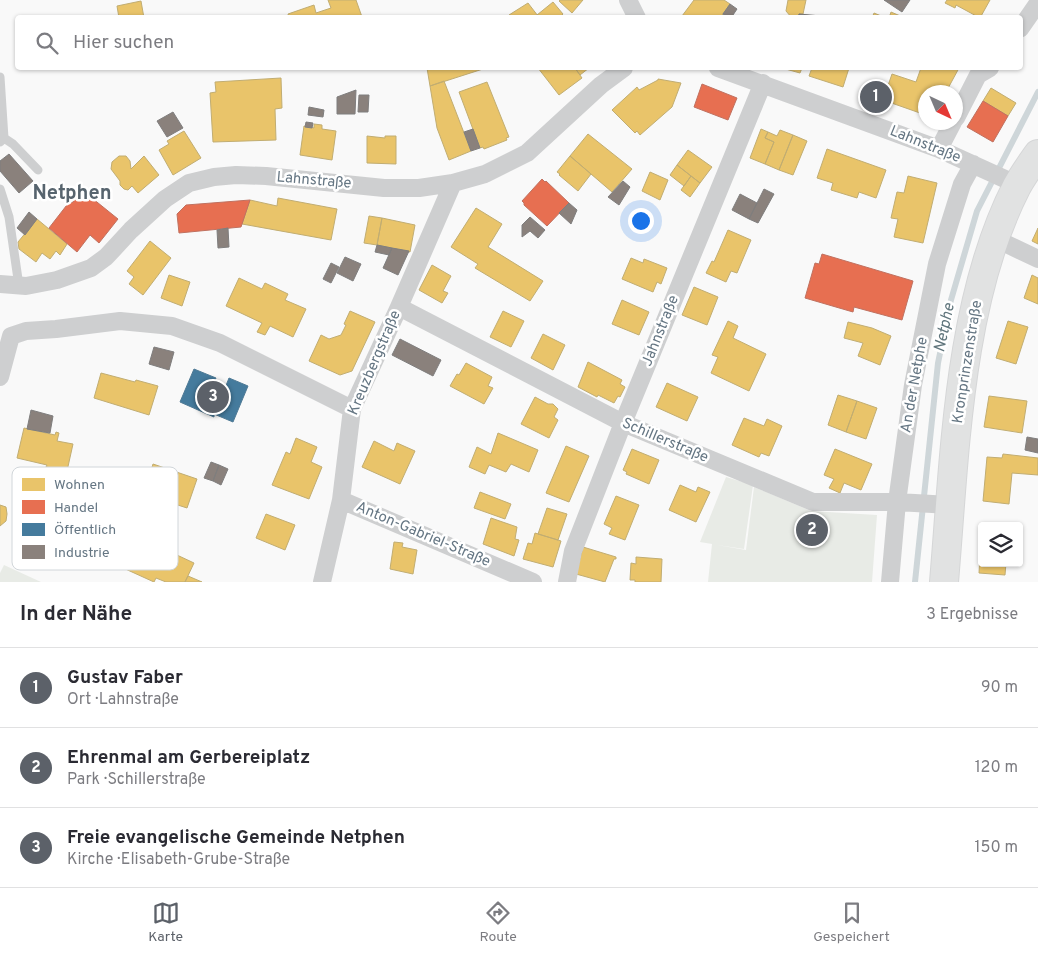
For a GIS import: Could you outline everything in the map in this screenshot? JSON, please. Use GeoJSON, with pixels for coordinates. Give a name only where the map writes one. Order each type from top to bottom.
{"type":"FeatureCollection","features":[{"type":"Feature","properties":{"kind":"main road","name":"Kronprinzenstraße"},"geometry":{"type":"LineString","coordinates":[[944,582],[943,505],[972,323],[1009,181],[1038,154]]}},
{"type":"Feature","properties":{"kind":"street"},"geometry":{"type":"LineString","coordinates":[[628,0],[636,15]]}},
{"type":"Feature","properties":{"kind":"street"},"geometry":{"type":"LineString","coordinates":[[1023,24],[1038,3]]}},
{"type":"Feature","properties":{"kind":"street","name":"Lahnstraße"},"geometry":{"type":"LineString","coordinates":[[0,284],[26,286],[57,280],[91,268],[106,257],[131,230],[165,199],[189,183],[214,177],[236,175],[266,176],[384,188],[410,188],[453,183],[485,174],[528,153],[600,85],[621,70]]}},
{"type":"Feature","properties":{"kind":"street","name":"Lahnstraße"},"geometry":{"type":"LineString","coordinates":[[724,70],[939,149],[1009,181]]}},
{"type":"Feature","properties":{"kind":"street"},"geometry":{"type":"LineString","coordinates":[[963,104],[978,75],[987,70]]}},
{"type":"Feature","properties":{"kind":"street","name":"Jahnstraße"},"geometry":{"type":"LineString","coordinates":[[567,582],[573,551],[623,423],[763,83]]}},
{"type":"Feature","properties":{"kind":"street"},"geometry":{"type":"LineString","coordinates":[[939,149],[949,130]]}},
{"type":"Feature","properties":{"kind":"street","name":"An der Netphe"},"geometry":{"type":"LineString","coordinates":[[890,582],[905,502],[912,385],[937,264],[962,184],[976,165]]}},
{"type":"Feature","properties":{"kind":"street","name":"Kreuzbergstraße"},"geometry":{"type":"LineString","coordinates":[[322,582],[341,500],[352,409],[453,183]]}},
{"type":"Feature","properties":{"kind":"street"},"geometry":{"type":"LineString","coordinates":[[994,238],[1038,259]]}},
{"type":"Feature","properties":{"kind":"street","name":"Schillerstraße"},"geometry":{"type":"LineString","coordinates":[[399,307],[623,423],[813,502],[905,502],[943,505]]}},
{"type":"Feature","properties":{"kind":"street"},"geometry":{"type":"LineString","coordinates":[[0,377],[11,336],[26,331],[120,322],[172,326],[220,343],[352,409]]}},
{"type":"Feature","properties":{"kind":"street","name":"Anton-Gabriel-Straße"},"geometry":{"type":"LineString","coordinates":[[341,500],[533,582]]}},
{"type":"Feature","properties":{"kind":"lane"},"geometry":{"type":"LineString","coordinates":[[0,78],[2,140],[13,144],[38,170]]}},
{"type":"Feature","properties":{"kind":"lane"},"geometry":{"type":"LineString","coordinates":[[0,190],[9,217],[18,286]]}},
{"type":"Feature","properties":{"kind":"shaded area"},"geometry":{"type":"Polygon","coordinates":[[[726,477],[753,485],[744,549],[717,545],[746,550],[754,487],[811,511],[877,515],[872,582],[708,582],[712,544],[700,542],[726,477]]]}},
{"type":"Feature","properties":{"kind":"shaded area"},"geometry":{"type":"Polygon","coordinates":[[[4,565],[41,582],[0,582],[0,573],[4,565]]]}},
{"type":"Feature","properties":{"kind":"building: Wohnen"},"geometry":{"type":"Polygon","coordinates":[[[328,0],[356,0],[361,15],[288,14],[314,5],[316,13],[331,8],[328,0]]]}},
{"type":"Feature","properties":{"kind":"building: Wohnen"},"geometry":{"type":"Polygon","coordinates":[[[560,0],[583,0],[572,13],[560,0]]]}},
{"type":"Feature","properties":{"kind":"building: Wohnen"},"geometry":{"type":"Polygon","coordinates":[[[694,0],[724,0],[730,4],[722,15],[683,15],[694,0]]]}},
{"type":"Feature","properties":{"kind":"building: Wohnen"},"geometry":{"type":"Polygon","coordinates":[[[788,0],[806,0],[803,14],[789,15],[786,11],[788,0]]]}},
{"type":"Feature","properties":{"kind":"building: Wohnen"},"geometry":{"type":"Polygon","coordinates":[[[947,0],[990,0],[982,15],[974,15],[956,5],[955,8],[945,3],[947,0]]]}},
{"type":"Feature","properties":{"kind":"building: Wohnen"},"geometry":{"type":"Polygon","coordinates":[[[141,1],[143,15],[118,15],[117,6],[141,1]]]}},
{"type":"Feature","properties":{"kind":"building: Wohnen"},"geometry":{"type":"Polygon","coordinates":[[[553,2],[563,14],[562,15],[537,15],[553,2]]]}},
{"type":"Feature","properties":{"kind":"building: Wohnen"},"geometry":{"type":"Polygon","coordinates":[[[528,3],[537,15],[509,15],[528,3]]]}},
{"type":"Feature","properties":{"kind":"building: Wohnen"},"geometry":{"type":"Polygon","coordinates":[[[427,70],[480,70],[430,86],[427,70]]]}},
{"type":"Feature","properties":{"kind":"building: Wohnen"},"geometry":{"type":"Polygon","coordinates":[[[540,70],[576,70],[582,78],[559,95],[540,70]]]}},
{"type":"Feature","properties":{"kind":"building: Wohnen"},"geometry":{"type":"Polygon","coordinates":[[[576,70],[586,70],[580,75],[576,70]]]}},
{"type":"Feature","properties":{"kind":"building: Wohnen"},"geometry":{"type":"Polygon","coordinates":[[[789,70],[801,70],[800,73],[789,70]]]}},
{"type":"Feature","properties":{"kind":"building: Wohnen"},"geometry":{"type":"Polygon","coordinates":[[[811,70],[848,70],[843,87],[809,76],[811,70]]]}},
{"type":"Feature","properties":{"kind":"building: Wohnen"},"geometry":{"type":"Polygon","coordinates":[[[920,70],[958,70],[950,85],[918,85],[918,112],[883,100],[892,74],[916,82],[920,70]]]}},
{"type":"Feature","properties":{"kind":"building: Wohnen"},"geometry":{"type":"Polygon","coordinates":[[[281,78],[282,108],[275,109],[276,140],[213,142],[210,93],[216,92],[215,82],[281,78]]]}},
{"type":"Feature","properties":{"kind":"building: Wohnen"},"geometry":{"type":"Polygon","coordinates":[[[658,79],[681,83],[672,107],[640,135],[637,131],[635,133],[612,110],[637,87],[639,90],[658,79]]]}},
{"type":"Feature","properties":{"kind":"building: Wohnen"},"geometry":{"type":"Polygon","coordinates":[[[444,81],[471,151],[449,160],[437,128],[430,86],[444,81]]]}},
{"type":"Feature","properties":{"kind":"building: Wohnen"},"geometry":{"type":"Polygon","coordinates":[[[487,82],[509,137],[506,138],[507,140],[484,149],[483,147],[480,148],[459,92],[487,82]]]}},
{"type":"Feature","properties":{"kind":"building: Wohnen"},"geometry":{"type":"Polygon","coordinates":[[[991,88],[1016,103],[1008,116],[983,101],[991,88]]]}},
{"type":"Feature","properties":{"kind":"building: Wohnen"},"geometry":{"type":"Polygon","coordinates":[[[314,124],[322,125],[322,129],[336,131],[332,160],[300,155],[304,126],[314,128],[314,124]]]}},
{"type":"Feature","properties":{"kind":"building: Wohnen"},"geometry":{"type":"Polygon","coordinates":[[[761,129],[768,132],[765,138],[774,142],[765,164],[750,158],[761,129]]]}},
{"type":"Feature","properties":{"kind":"building: Wohnen"},"geometry":{"type":"Polygon","coordinates":[[[780,130],[793,135],[779,170],[765,164],[774,142],[765,138],[768,132],[777,136],[780,130]]]}},
{"type":"Feature","properties":{"kind":"building: Wohnen"},"geometry":{"type":"Polygon","coordinates":[[[184,131],[201,158],[173,175],[159,150],[169,144],[167,141],[184,131]]]}},
{"type":"Feature","properties":{"kind":"building: Wohnen"},"geometry":{"type":"Polygon","coordinates":[[[588,134],[632,169],[612,192],[570,156],[588,134]]]}},
{"type":"Feature","properties":{"kind":"building: Wohnen"},"geometry":{"type":"Polygon","coordinates":[[[793,135],[807,141],[793,175],[779,170],[793,135]]]}},
{"type":"Feature","properties":{"kind":"building: Wohnen"},"geometry":{"type":"Polygon","coordinates":[[[367,136],[385,138],[385,136],[396,136],[396,164],[367,163],[367,136]]]}},
{"type":"Feature","properties":{"kind":"building: Wohnen"},"geometry":{"type":"Polygon","coordinates":[[[827,149],[886,170],[876,198],[859,192],[857,198],[831,190],[833,183],[817,178],[827,149]]]}},
{"type":"Feature","properties":{"kind":"building: Wohnen"},"geometry":{"type":"Polygon","coordinates":[[[688,150],[712,167],[700,183],[677,165],[688,150]]]}},
{"type":"Feature","properties":{"kind":"building: Wohnen"},"geometry":{"type":"Polygon","coordinates":[[[119,156],[126,156],[130,161],[131,169],[144,156],[159,175],[138,193],[132,186],[128,190],[124,189],[111,169],[112,162],[119,156]]]}},
{"type":"Feature","properties":{"kind":"building: Wohnen"},"geometry":{"type":"Polygon","coordinates":[[[570,156],[591,174],[578,191],[557,172],[570,156]]]}},
{"type":"Feature","properties":{"kind":"building: Wohnen"},"geometry":{"type":"Polygon","coordinates":[[[677,165],[691,176],[684,186],[670,175],[677,165]]]}},
{"type":"Feature","properties":{"kind":"building: Wohnen"},"geometry":{"type":"Polygon","coordinates":[[[650,172],[668,180],[660,200],[642,191],[650,172]]]}},
{"type":"Feature","properties":{"kind":"building: Wohnen"},"geometry":{"type":"Polygon","coordinates":[[[691,176],[700,183],[690,197],[681,190],[691,176]]]}},
{"type":"Feature","properties":{"kind":"building: Wohnen"},"geometry":{"type":"Polygon","coordinates":[[[908,176],[937,183],[923,243],[894,237],[898,219],[891,218],[897,192],[904,193],[908,176]]]}},
{"type":"Feature","properties":{"kind":"building: Wohnen"},"geometry":{"type":"Polygon","coordinates":[[[278,198],[337,209],[331,240],[242,224],[250,200],[277,206],[278,198]]]}},
{"type":"Feature","properties":{"kind":"building: Wohnen"},"geometry":{"type":"Polygon","coordinates":[[[476,208],[502,224],[488,247],[543,281],[530,301],[475,268],[478,264],[451,247],[476,208]]]}},
{"type":"Feature","properties":{"kind":"building: Wohnen"},"geometry":{"type":"Polygon","coordinates":[[[369,216],[382,218],[377,245],[364,243],[369,216]]]}},
{"type":"Feature","properties":{"kind":"building: Wohnen"},"geometry":{"type":"Polygon","coordinates":[[[382,218],[415,225],[410,252],[377,245],[382,218]]]}},
{"type":"Feature","properties":{"kind":"building: Wohnen"},"geometry":{"type":"Polygon","coordinates":[[[37,219],[67,244],[60,255],[56,251],[50,259],[42,253],[36,262],[19,249],[18,242],[37,219]]]}},
{"type":"Feature","properties":{"kind":"building: Wohnen"},"geometry":{"type":"Polygon","coordinates":[[[1038,228],[1038,244],[1032,241],[1038,228]]]}},
{"type":"Feature","properties":{"kind":"building: Wohnen"},"geometry":{"type":"Polygon","coordinates":[[[728,230],[751,240],[737,273],[731,271],[726,282],[706,273],[712,261],[714,262],[728,230]]]}},
{"type":"Feature","properties":{"kind":"building: Wohnen"},"geometry":{"type":"Polygon","coordinates":[[[150,241],[171,258],[143,295],[129,284],[134,277],[127,271],[150,241]]]}},
{"type":"Feature","properties":{"kind":"building: Wohnen"},"geometry":{"type":"Polygon","coordinates":[[[631,258],[643,263],[644,259],[667,268],[661,284],[657,282],[653,292],[622,279],[631,258]]]}},
{"type":"Feature","properties":{"kind":"building: Wohnen"},"geometry":{"type":"Polygon","coordinates":[[[432,265],[451,276],[443,291],[448,293],[442,303],[419,290],[432,265]]]}},
{"type":"Feature","properties":{"kind":"building: Wohnen"},"geometry":{"type":"Polygon","coordinates":[[[169,275],[190,282],[182,306],[161,298],[169,275]]]}},
{"type":"Feature","properties":{"kind":"building: Wohnen"},"geometry":{"type":"Polygon","coordinates":[[[1032,275],[1038,278],[1038,304],[1024,298],[1032,275]]]}},
{"type":"Feature","properties":{"kind":"building: Wohnen"},"geometry":{"type":"Polygon","coordinates":[[[239,278],[262,289],[265,283],[288,294],[285,300],[306,309],[293,337],[270,326],[265,335],[257,332],[262,323],[226,306],[239,278]]]}},
{"type":"Feature","properties":{"kind":"building: Wohnen"},"geometry":{"type":"Polygon","coordinates":[[[694,287],[718,297],[707,325],[682,315],[694,287]]]}},
{"type":"Feature","properties":{"kind":"building: Wohnen"},"geometry":{"type":"Polygon","coordinates":[[[622,300],[649,312],[639,335],[612,324],[622,300]]]}},
{"type":"Feature","properties":{"kind":"building: Wohnen"},"geometry":{"type":"Polygon","coordinates":[[[350,311],[375,322],[352,371],[340,375],[309,361],[321,335],[329,339],[341,335],[350,311]]]}},
{"type":"Feature","properties":{"kind":"building: Wohnen"},"geometry":{"type":"Polygon","coordinates":[[[503,311],[524,321],[511,347],[490,337],[503,311]]]}},
{"type":"Feature","properties":{"kind":"building: Wohnen"},"geometry":{"type":"Polygon","coordinates":[[[728,321],[738,326],[733,338],[766,354],[749,391],[711,373],[718,357],[712,355],[728,321]]]}},
{"type":"Feature","properties":{"kind":"building: Wohnen"},"geometry":{"type":"Polygon","coordinates":[[[1008,321],[1028,327],[1016,364],[996,358],[1008,321]]]}},
{"type":"Feature","properties":{"kind":"building: Wohnen"},"geometry":{"type":"Polygon","coordinates":[[[848,322],[872,328],[891,336],[880,365],[858,356],[863,343],[844,338],[848,322]]]}},
{"type":"Feature","properties":{"kind":"building: Wohnen"},"geometry":{"type":"Polygon","coordinates":[[[543,334],[565,345],[553,370],[531,358],[543,334]]]}},
{"type":"Feature","properties":{"kind":"building: Wohnen"},"geometry":{"type":"Polygon","coordinates":[[[588,362],[622,380],[620,384],[625,387],[620,397],[618,396],[614,403],[578,387],[588,362]]]}},
{"type":"Feature","properties":{"kind":"building: Wohnen"},"geometry":{"type":"Polygon","coordinates":[[[466,363],[492,377],[488,386],[493,388],[484,404],[450,386],[466,363]]]}},
{"type":"Feature","properties":{"kind":"building: Wohnen"},"geometry":{"type":"Polygon","coordinates":[[[101,373],[158,386],[149,415],[94,398],[101,373]]]}},
{"type":"Feature","properties":{"kind":"building: Wohnen"},"geometry":{"type":"Polygon","coordinates":[[[667,383],[698,397],[687,421],[656,407],[667,383]]]}},
{"type":"Feature","properties":{"kind":"building: Wohnen"},"geometry":{"type":"Polygon","coordinates":[[[838,395],[857,401],[846,432],[828,425],[838,395]]]}},
{"type":"Feature","properties":{"kind":"building: Wohnen"},"geometry":{"type":"Polygon","coordinates":[[[989,396],[1027,401],[1022,433],[984,427],[989,396]]]}},
{"type":"Feature","properties":{"kind":"building: Wohnen"},"geometry":{"type":"Polygon","coordinates":[[[535,397],[548,404],[553,404],[558,409],[554,417],[558,420],[549,438],[521,424],[535,397]]]}},
{"type":"Feature","properties":{"kind":"building: Wohnen"},"geometry":{"type":"Polygon","coordinates":[[[857,401],[877,408],[866,439],[846,432],[857,401]]]}},
{"type":"Feature","properties":{"kind":"building: Wohnen"},"geometry":{"type":"Polygon","coordinates":[[[744,418],[764,426],[767,419],[782,426],[769,456],[761,453],[759,457],[732,445],[744,418]]]}},
{"type":"Feature","properties":{"kind":"building: Wohnen"},"geometry":{"type":"Polygon","coordinates":[[[24,428],[55,435],[56,432],[59,433],[57,441],[73,444],[68,467],[46,467],[47,465],[17,458],[24,428]]]}},
{"type":"Feature","properties":{"kind":"building: Wohnen"},"geometry":{"type":"Polygon","coordinates":[[[498,433],[538,450],[529,472],[511,464],[506,472],[489,465],[485,474],[469,467],[477,447],[491,454],[498,433]]]}},
{"type":"Feature","properties":{"kind":"building: Wohnen"},"geometry":{"type":"Polygon","coordinates":[[[296,438],[317,447],[311,462],[322,467],[309,499],[272,485],[286,452],[290,454],[296,438]]]}},
{"type":"Feature","properties":{"kind":"building: Wohnen"},"geometry":{"type":"Polygon","coordinates":[[[374,441],[394,451],[397,443],[415,451],[400,484],[362,467],[374,441]]]}},
{"type":"Feature","properties":{"kind":"building: Wohnen"},"geometry":{"type":"Polygon","coordinates":[[[566,446],[589,456],[569,502],[546,493],[566,446]]]}},
{"type":"Feature","properties":{"kind":"building: Wohnen"},"geometry":{"type":"Polygon","coordinates":[[[632,449],[659,460],[649,484],[626,474],[627,472],[623,470],[632,449]]]}},
{"type":"Feature","properties":{"kind":"building: Wohnen"},"geometry":{"type":"Polygon","coordinates":[[[835,449],[872,464],[861,490],[844,483],[840,493],[829,488],[834,479],[824,475],[835,449]]]}},
{"type":"Feature","properties":{"kind":"building: Wohnen"},"geometry":{"type":"Polygon","coordinates":[[[1003,454],[1038,458],[1038,475],[1012,473],[1009,504],[983,501],[987,457],[1002,458],[1003,454]]]}},
{"type":"Feature","properties":{"kind":"building: Wohnen"},"geometry":{"type":"Polygon","coordinates":[[[178,473],[197,479],[187,508],[178,505],[178,473]]]}},
{"type":"Feature","properties":{"kind":"building: Wohnen"},"geometry":{"type":"Polygon","coordinates":[[[680,485],[696,492],[698,487],[710,492],[696,522],[669,510],[680,485]]]}},
{"type":"Feature","properties":{"kind":"building: Wohnen"},"geometry":{"type":"Polygon","coordinates":[[[480,492],[511,504],[505,519],[474,508],[480,492]]]}},
{"type":"Feature","properties":{"kind":"building: Wohnen"},"geometry":{"type":"Polygon","coordinates":[[[616,496],[639,505],[625,540],[609,534],[612,528],[604,524],[616,496]]]}},
{"type":"Feature","properties":{"kind":"building: Wohnen"},"geometry":{"type":"Polygon","coordinates":[[[0,505],[6,507],[7,514],[6,521],[0,526],[0,505]]]}},
{"type":"Feature","properties":{"kind":"building: Wohnen"},"geometry":{"type":"Polygon","coordinates":[[[547,508],[567,514],[558,540],[538,534],[547,508]]]}},
{"type":"Feature","properties":{"kind":"building: Wohnen"},"geometry":{"type":"Polygon","coordinates":[[[266,514],[295,525],[285,550],[256,538],[266,514]]]}},
{"type":"Feature","properties":{"kind":"building: Wohnen"},"geometry":{"type":"Polygon","coordinates":[[[491,518],[517,527],[515,539],[519,540],[514,556],[483,544],[491,518]]]}},
{"type":"Feature","properties":{"kind":"building: Wohnen"},"geometry":{"type":"Polygon","coordinates":[[[535,533],[561,541],[553,567],[523,559],[528,543],[532,544],[535,533]]]}},
{"type":"Feature","properties":{"kind":"building: Wohnen"},"geometry":{"type":"Polygon","coordinates":[[[394,542],[403,543],[402,547],[417,550],[413,574],[390,569],[394,542]]]}},
{"type":"Feature","properties":{"kind":"building: Wohnen"},"geometry":{"type":"Polygon","coordinates":[[[583,547],[616,557],[605,582],[576,574],[583,547]]]}},
{"type":"Feature","properties":{"kind":"building: Wohnen"},"geometry":{"type":"Polygon","coordinates":[[[178,556],[194,563],[185,582],[166,582],[156,578],[154,582],[128,570],[178,570],[178,556]]]}},
{"type":"Feature","properties":{"kind":"building: Wohnen"},"geometry":{"type":"Polygon","coordinates":[[[636,557],[662,559],[661,582],[635,582],[635,580],[630,580],[631,563],[636,564],[636,557]]]}},
{"type":"Feature","properties":{"kind":"building: Wohnen"},"geometry":{"type":"Polygon","coordinates":[[[979,567],[1006,567],[1005,575],[979,573],[979,567]]]}},
{"type":"Feature","properties":{"kind":"building: Wohnen"},"geometry":{"type":"Polygon","coordinates":[[[188,576],[202,582],[185,582],[188,576]]]}},
{"type":"Feature","properties":{"kind":"building: Handel"},"geometry":{"type":"Polygon","coordinates":[[[702,84],[737,98],[728,120],[694,107],[702,84]]]}},
{"type":"Feature","properties":{"kind":"building: Handel"},"geometry":{"type":"Polygon","coordinates":[[[983,101],[1008,116],[993,142],[967,127],[983,101]]]}},
{"type":"Feature","properties":{"kind":"building: Handel"},"geometry":{"type":"Polygon","coordinates":[[[542,179],[569,203],[547,226],[522,201],[542,179]]]}},
{"type":"Feature","properties":{"kind":"building: Handel"},"geometry":{"type":"Polygon","coordinates":[[[82,190],[118,219],[99,243],[90,235],[77,252],[49,228],[70,201],[72,203],[82,190]]]}},
{"type":"Feature","properties":{"kind":"building: Handel"},"geometry":{"type":"Polygon","coordinates":[[[250,200],[241,227],[179,233],[177,214],[186,205],[250,200]]]}},
{"type":"Feature","properties":{"kind":"building: Handel"},"geometry":{"type":"Polygon","coordinates":[[[822,254],[913,281],[902,320],[854,307],[853,312],[805,298],[815,263],[819,264],[822,254]]]}},
{"type":"Feature","properties":{"kind":"building: Öffentlich"},"geometry":{"type":"Polygon","coordinates":[[[194,369],[216,378],[214,382],[217,385],[216,390],[223,393],[229,378],[248,386],[233,422],[214,414],[214,417],[180,402],[194,369]]]}},
{"type":"Feature","properties":{"kind":"building: Industrie"},"geometry":{"type":"Polygon","coordinates":[[[884,0],[910,0],[902,12],[884,0]]]}},
{"type":"Feature","properties":{"kind":"building: Industrie"},"geometry":{"type":"Polygon","coordinates":[[[730,4],[737,9],[733,15],[723,14],[730,4]]]}},
{"type":"Feature","properties":{"kind":"building: Industrie"},"geometry":{"type":"Polygon","coordinates":[[[356,90],[355,114],[337,114],[337,97],[356,90]]]}},
{"type":"Feature","properties":{"kind":"building: Industrie"},"geometry":{"type":"Polygon","coordinates":[[[359,95],[369,95],[368,112],[358,112],[359,95]]]}},
{"type":"Feature","properties":{"kind":"building: Industrie"},"geometry":{"type":"Polygon","coordinates":[[[309,107],[324,110],[323,117],[308,115],[309,107]]]}},
{"type":"Feature","properties":{"kind":"building: Industrie"},"geometry":{"type":"Polygon","coordinates":[[[173,112],[183,128],[167,137],[157,121],[173,112]]]}},
{"type":"Feature","properties":{"kind":"building: Industrie"},"geometry":{"type":"Polygon","coordinates":[[[306,122],[313,123],[312,128],[305,127],[306,122]]]}},
{"type":"Feature","properties":{"kind":"building: Industrie"},"geometry":{"type":"Polygon","coordinates":[[[473,129],[480,148],[471,151],[464,132],[473,129]]]}},
{"type":"Feature","properties":{"kind":"building: Industrie"},"geometry":{"type":"Polygon","coordinates":[[[9,154],[33,181],[19,193],[0,171],[0,161],[9,154]]]}},
{"type":"Feature","properties":{"kind":"building: Industrie"},"geometry":{"type":"Polygon","coordinates":[[[623,181],[630,187],[619,205],[608,197],[623,181]]]}},
{"type":"Feature","properties":{"kind":"building: Industrie"},"geometry":{"type":"Polygon","coordinates":[[[764,189],[774,194],[758,223],[749,219],[764,189]]]}},
{"type":"Feature","properties":{"kind":"building: Industrie"},"geometry":{"type":"Polygon","coordinates":[[[740,194],[757,203],[749,219],[732,210],[740,194]]]}},
{"type":"Feature","properties":{"kind":"building: Industrie"},"geometry":{"type":"Polygon","coordinates":[[[569,203],[577,210],[571,224],[559,213],[569,203]]]}},
{"type":"Feature","properties":{"kind":"building: Industrie"},"geometry":{"type":"Polygon","coordinates":[[[29,212],[37,219],[25,235],[17,228],[29,212]]]}},
{"type":"Feature","properties":{"kind":"building: Industrie"},"geometry":{"type":"Polygon","coordinates":[[[530,217],[545,230],[538,238],[530,231],[522,237],[522,225],[530,217]]]}},
{"type":"Feature","properties":{"kind":"building: Industrie"},"geometry":{"type":"Polygon","coordinates":[[[228,228],[229,247],[218,248],[217,230],[228,228]]]}},
{"type":"Feature","properties":{"kind":"building: Industrie"},"geometry":{"type":"Polygon","coordinates":[[[377,245],[392,248],[389,255],[375,252],[377,245]]]}},
{"type":"Feature","properties":{"kind":"building: Industrie"},"geometry":{"type":"Polygon","coordinates":[[[392,248],[409,251],[398,275],[383,268],[392,248]]]}},
{"type":"Feature","properties":{"kind":"building: Industrie"},"geometry":{"type":"Polygon","coordinates":[[[345,257],[361,264],[353,281],[337,273],[345,257]]]}},
{"type":"Feature","properties":{"kind":"building: Industrie"},"geometry":{"type":"Polygon","coordinates":[[[331,263],[339,267],[331,283],[323,279],[331,263]]]}},
{"type":"Feature","properties":{"kind":"building: Industrie"},"geometry":{"type":"Polygon","coordinates":[[[400,339],[441,360],[433,376],[392,355],[400,339]]]}},
{"type":"Feature","properties":{"kind":"building: Industrie"},"geometry":{"type":"Polygon","coordinates":[[[154,347],[174,352],[169,370],[149,364],[154,347]]]}},
{"type":"Feature","properties":{"kind":"building: Industrie"},"geometry":{"type":"Polygon","coordinates":[[[31,410],[53,416],[50,433],[27,429],[31,410]]]}},
{"type":"Feature","properties":{"kind":"building: Industrie"},"geometry":{"type":"Polygon","coordinates":[[[1027,437],[1038,439],[1038,453],[1025,450],[1027,437]]]}},
{"type":"Feature","properties":{"kind":"building: Industrie"},"geometry":{"type":"Polygon","coordinates":[[[211,462],[219,465],[213,481],[204,478],[211,462]]]}},
{"type":"Feature","properties":{"kind":"building: Industrie"},"geometry":{"type":"Polygon","coordinates":[[[219,465],[228,469],[221,485],[213,481],[219,465]]]}},
{"type":"Feature","properties":{"kind":"waterway","name":"Netphe"},"geometry":{"type":"LineString","coordinates":[[915,582],[938,363],[951,300],[977,211],[1038,92]]}},
{"type":"Feature","properties":{"kind":"place","name":"Gustav Faber"},"geometry":{"type":"Point","coordinates":[876,97]}},
{"type":"Feature","properties":{"kind":"place","name":"Freie evangelische Gemeinde Netphen"},"geometry":{"type":"Point","coordinates":[213,397]}},
{"type":"Feature","properties":{"kind":"place","name":"Ehrenmal am Gerbereiplatz"},"geometry":{"type":"Point","coordinates":[812,530]}},
{"type":"Feature","properties":{"kind":"district","name":"Netphen"},"geometry":{"type":"Point","coordinates":[72,194]}}]}
